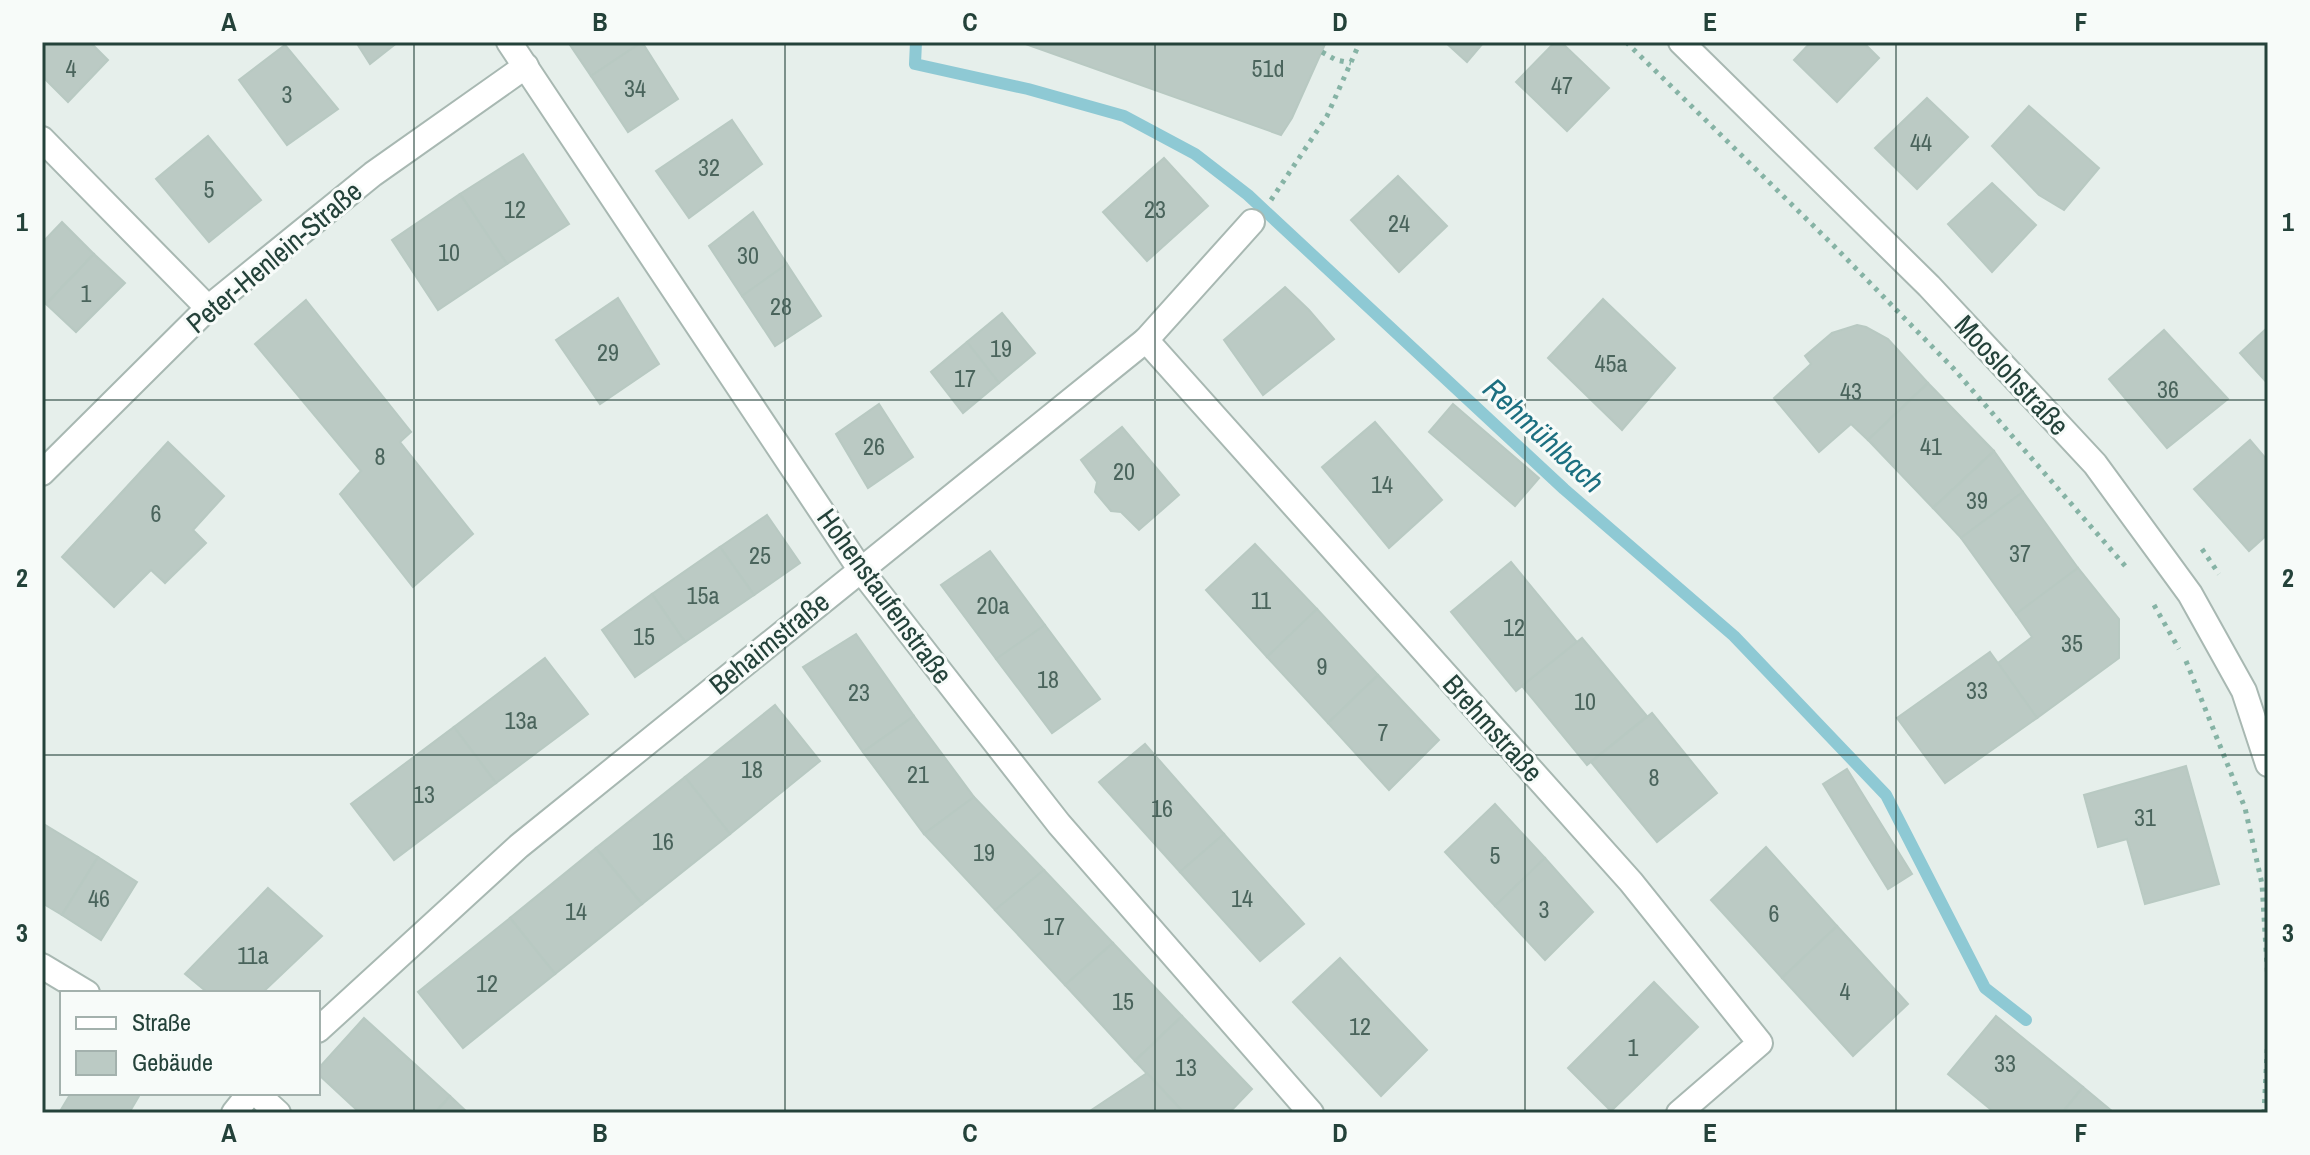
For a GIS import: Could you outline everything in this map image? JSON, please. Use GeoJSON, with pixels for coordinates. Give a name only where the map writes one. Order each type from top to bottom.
{"type":"FeatureCollection","features":[{"type":"Feature","properties":{"kind":"street","name":"Hohenstaufenstraße"},"geometry":{"type":"LineString","coordinates":[[509,42],[860,569],[1059,824],[1303,1111]]}},
{"type":"Feature","properties":{"kind":"street","name":"Mooslohstraße"},"geometry":{"type":"LineString","coordinates":[[1681,42],[1929,286],[2095,464],[2190,594],[2244,691],[2268,764]]}},
{"type":"Feature","properties":{"kind":"street","name":"Peter-Henlein-Straße"},"geometry":{"type":"LineString","coordinates":[[42,473],[208,308],[373,174],[526,66]]}},
{"type":"Feature","properties":{"kind":"street"},"geometry":{"type":"LineString","coordinates":[[42,139],[208,308]]}},
{"type":"Feature","properties":{"kind":"street","name":"Behaimstraße"},"geometry":{"type":"LineString","coordinates":[[320,1028],[519,846],[1146,340],[1252,222]]}},
{"type":"Feature","properties":{"kind":"street","name":"Brehmstraße"},"geometry":{"type":"LineString","coordinates":[[1146,340],[1631,882],[1760,1043],[1679,1113]]}},
{"type":"Feature","properties":{"kind":"street"},"geometry":{"type":"LineString","coordinates":[[42,966],[84,991]]}},
{"type":"Feature","properties":{"kind":"street"},"geometry":{"type":"LineString","coordinates":[[234,1113],[248,1095]]}},
{"type":"Feature","properties":{"kind":"street"},"geometry":{"type":"LineString","coordinates":[[258,1095],[278,1113]]}},
{"type":"Feature","properties":{"kind":"path"},"geometry":{"type":"LineString","coordinates":[[1279,190],[1327,116],[1360,42]]}},
{"type":"Feature","properties":{"kind":"path"},"geometry":{"type":"LineString","coordinates":[[1626,42],[1953,368],[2133,575]]}},
{"type":"Feature","properties":{"kind":"path"},"geometry":{"type":"LineString","coordinates":[[1322,52],[1336,60],[1351,63]]}},
{"type":"Feature","properties":{"kind":"path"},"geometry":{"type":"LineString","coordinates":[[2151,599],[2188,663],[2245,808],[2262,884],[2268,982]]}},
{"type":"Feature","properties":{"kind":"path"},"geometry":{"type":"LineString","coordinates":[[2264,1113],[2268,1033]]}},
{"type":"Feature","properties":{"kind":"building"},"geometry":{"type":"Polygon","coordinates":[[[42,42],[90,42],[108,60],[68,102],[42,76],[42,42]]]}},
{"type":"Feature","properties":{"kind":"building"},"geometry":{"type":"Polygon","coordinates":[[[356,42],[398,42],[370,64],[356,42]]]}},
{"type":"Feature","properties":{"kind":"building"},"geometry":{"type":"Polygon","coordinates":[[[568,42],[642,42],[591,76],[568,42]]]}},
{"type":"Feature","properties":{"kind":"building"},"geometry":{"type":"Polygon","coordinates":[[[642,42],[678,99],[628,132],[591,76],[642,42]]]}},
{"type":"Feature","properties":{"kind":"building"},"geometry":{"type":"Polygon","coordinates":[[[1020,42],[1326,42],[1292,118],[1281,135],[1020,42]]]}},
{"type":"Feature","properties":{"kind":"building"},"geometry":{"type":"Polygon","coordinates":[[[1445,42],[1484,42],[1467,62],[1445,42]]]}},
{"type":"Feature","properties":{"kind":"building"},"geometry":{"type":"Polygon","coordinates":[[[1555,42],[1561,42],[1609,88],[1567,131],[1516,82],[1555,42]]]}},
{"type":"Feature","properties":{"kind":"building"},"geometry":{"type":"Polygon","coordinates":[[[1811,42],[1863,42],[1879,58],[1837,102],[1794,60],[1811,42]]]}},
{"type":"Feature","properties":{"kind":"building"},"geometry":{"type":"Polygon","coordinates":[[[285,45],[338,109],[287,145],[239,80],[285,45]]]}},
{"type":"Feature","properties":{"kind":"building"},"geometry":{"type":"Polygon","coordinates":[[[1927,98],[1968,137],[1917,189],[1875,148],[1927,98]]]}},
{"type":"Feature","properties":{"kind":"building"},"geometry":{"type":"Polygon","coordinates":[[[2029,106],[2099,168],[2064,210],[2039,195],[1992,146],[2029,106]]]}},
{"type":"Feature","properties":{"kind":"building"},"geometry":{"type":"Polygon","coordinates":[[[732,120],[762,164],[689,218],[656,171],[732,120]]]}},
{"type":"Feature","properties":{"kind":"building"},"geometry":{"type":"Polygon","coordinates":[[[208,136],[261,200],[209,242],[156,179],[208,136]]]}},
{"type":"Feature","properties":{"kind":"building"},"geometry":{"type":"Polygon","coordinates":[[[523,154],[569,224],[507,264],[460,194],[523,154]]]}},
{"type":"Feature","properties":{"kind":"building"},"geometry":{"type":"Polygon","coordinates":[[[1164,158],[1208,206],[1147,261],[1103,212],[1164,158]]]}},
{"type":"Feature","properties":{"kind":"building"},"geometry":{"type":"Polygon","coordinates":[[[1398,176],[1447,226],[1399,272],[1351,220],[1398,176]]]}},
{"type":"Feature","properties":{"kind":"building"},"geometry":{"type":"Polygon","coordinates":[[[1992,183],[2036,225],[1992,272],[1948,224],[1992,183]]]}},
{"type":"Feature","properties":{"kind":"building"},"geometry":{"type":"Polygon","coordinates":[[[460,194],[507,264],[438,310],[392,240],[460,194]]]}},
{"type":"Feature","properties":{"kind":"building"},"geometry":{"type":"Polygon","coordinates":[[[753,212],[787,264],[742,296],[709,246],[753,212]]]}},
{"type":"Feature","properties":{"kind":"building"},"geometry":{"type":"Polygon","coordinates":[[[62,222],[94,254],[46,304],[42,299],[42,243],[62,222]]]}},
{"type":"Feature","properties":{"kind":"building"},"geometry":{"type":"Polygon","coordinates":[[[94,254],[125,283],[76,332],[46,304],[94,254]]]}},
{"type":"Feature","properties":{"kind":"building"},"geometry":{"type":"Polygon","coordinates":[[[787,264],[821,316],[775,346],[742,296],[787,264]]]}},
{"type":"Feature","properties":{"kind":"building"},"geometry":{"type":"Polygon","coordinates":[[[1285,287],[1334,339],[1263,395],[1224,340],[1285,287]]]}},
{"type":"Feature","properties":{"kind":"building"},"geometry":{"type":"Polygon","coordinates":[[[618,298],[659,364],[600,404],[556,340],[618,298]]]}},
{"type":"Feature","properties":{"kind":"building"},"geometry":{"type":"Polygon","coordinates":[[[1603,299],[1675,368],[1622,430],[1548,358],[1603,299]]]}},
{"type":"Feature","properties":{"kind":"building"},"geometry":{"type":"Polygon","coordinates":[[[306,300],[411,432],[400,442],[473,534],[413,587],[340,494],[361,471],[255,344],[306,300]]]}},
{"type":"Feature","properties":{"kind":"building"},"geometry":{"type":"Polygon","coordinates":[[[1002,313],[1035,353],[999,383],[967,342],[1002,313]]]}},
{"type":"Feature","properties":{"kind":"building"},"geometry":{"type":"Polygon","coordinates":[[[1857,325],[1888,339],[1928,383],[1868,440],[1851,424],[1819,452],[1774,398],[1811,364],[1805,356],[1832,333],[1857,325]]]}},
{"type":"Feature","properties":{"kind":"building"},"geometry":{"type":"Polygon","coordinates":[[[2268,327],[2268,384],[2240,353],[2268,327]]]}},
{"type":"Feature","properties":{"kind":"building"},"geometry":{"type":"Polygon","coordinates":[[[2164,330],[2228,399],[2167,448],[2109,379],[2164,330]]]}},
{"type":"Feature","properties":{"kind":"building"},"geometry":{"type":"Polygon","coordinates":[[[967,342],[999,383],[963,413],[931,372],[967,342]]]}},
{"type":"Feature","properties":{"kind":"building"},"geometry":{"type":"Polygon","coordinates":[[[1928,383],[1994,451],[1933,508],[1868,440],[1928,383]]]}},
{"type":"Feature","properties":{"kind":"building"},"geometry":{"type":"Polygon","coordinates":[[[879,404],[913,457],[868,488],[836,434],[879,404]]]}},
{"type":"Feature","properties":{"kind":"building"},"geometry":{"type":"Polygon","coordinates":[[[1453,404],[1539,478],[1515,506],[1429,432],[1453,404]]]}},
{"type":"Feature","properties":{"kind":"building"},"geometry":{"type":"Polygon","coordinates":[[[1375,422],[1442,500],[1389,548],[1322,467],[1375,422]]]}},
{"type":"Feature","properties":{"kind":"building"},"geometry":{"type":"Polygon","coordinates":[[[1122,427],[1179,495],[1139,530],[1121,512],[1111,511],[1095,492],[1097,482],[1081,460],[1122,427]]]}},
{"type":"Feature","properties":{"kind":"building"},"geometry":{"type":"Polygon","coordinates":[[[2250,440],[2268,461],[2268,534],[2249,551],[2194,489],[2250,440]]]}},
{"type":"Feature","properties":{"kind":"building"},"geometry":{"type":"Polygon","coordinates":[[[168,442],[224,496],[193,530],[206,543],[165,583],[151,570],[114,607],[62,557],[168,442]]]}},
{"type":"Feature","properties":{"kind":"building"},"geometry":{"type":"Polygon","coordinates":[[[1994,451],[2023,492],[1961,538],[1933,508],[1994,451]]]}},
{"type":"Feature","properties":{"kind":"building"},"geometry":{"type":"Polygon","coordinates":[[[2023,492],[2078,568],[2016,614],[1961,538],[2023,492]]]}},
{"type":"Feature","properties":{"kind":"building"},"geometry":{"type":"Polygon","coordinates":[[[767,515],[800,563],[754,595],[720,547],[767,515]]]}},
{"type":"Feature","properties":{"kind":"building"},"geometry":{"type":"Polygon","coordinates":[[[1255,544],[1317,609],[1267,657],[1206,590],[1255,544]]]}},
{"type":"Feature","properties":{"kind":"building"},"geometry":{"type":"Polygon","coordinates":[[[720,547],[754,595],[685,642],[652,594],[720,547]]]}},
{"type":"Feature","properties":{"kind":"building"},"geometry":{"type":"Polygon","coordinates":[[[990,551],[1045,625],[996,659],[941,585],[990,551]]]}},
{"type":"Feature","properties":{"kind":"building"},"geometry":{"type":"Polygon","coordinates":[[[1511,562],[1577,642],[1516,691],[1451,612],[1511,562]]]}},
{"type":"Feature","properties":{"kind":"building"},"geometry":{"type":"Polygon","coordinates":[[[2078,568],[2119,619],[2119,658],[2037,718],[1998,663],[2032,637],[2016,614],[2078,568]]]}},
{"type":"Feature","properties":{"kind":"building"},"geometry":{"type":"Polygon","coordinates":[[[652,594],[685,642],[635,677],[602,630],[652,594]]]}},
{"type":"Feature","properties":{"kind":"building"},"geometry":{"type":"Polygon","coordinates":[[[1317,609],[1378,675],[1328,723],[1267,657],[1317,609]]]}},
{"type":"Feature","properties":{"kind":"building"},"geometry":{"type":"Polygon","coordinates":[[[1045,625],[1100,699],[1052,733],[996,659],[1045,625]]]}},
{"type":"Feature","properties":{"kind":"building"},"geometry":{"type":"Polygon","coordinates":[[[856,634],[914,716],[863,752],[803,667],[856,634]]]}},
{"type":"Feature","properties":{"kind":"building"},"geometry":{"type":"Polygon","coordinates":[[[1582,638],[1647,716],[1587,765],[1522,686],[1582,638]]]}},
{"type":"Feature","properties":{"kind":"building"},"geometry":{"type":"Polygon","coordinates":[[[1990,652],[2037,718],[1945,783],[1897,718],[1990,652]]]}},
{"type":"Feature","properties":{"kind":"building"},"geometry":{"type":"Polygon","coordinates":[[[545,658],[588,714],[496,783],[454,727],[545,658]]]}},
{"type":"Feature","properties":{"kind":"building"},"geometry":{"type":"Polygon","coordinates":[[[1378,675],[1439,740],[1389,790],[1328,723],[1378,675]]]}},
{"type":"Feature","properties":{"kind":"building"},"geometry":{"type":"Polygon","coordinates":[[[775,705],[820,761],[730,834],[685,777],[775,705]]]}},
{"type":"Feature","properties":{"kind":"building"},"geometry":{"type":"Polygon","coordinates":[[[1652,713],[1717,793],[1657,842],[1591,762],[1652,713]]]}},
{"type":"Feature","properties":{"kind":"building"},"geometry":{"type":"Polygon","coordinates":[[[914,716],[974,797],[924,834],[863,752],[914,716]]]}},
{"type":"Feature","properties":{"kind":"building"},"geometry":{"type":"Polygon","coordinates":[[[454,727],[496,783],[394,860],[351,804],[454,727]]]}},
{"type":"Feature","properties":{"kind":"building"},"geometry":{"type":"Polygon","coordinates":[[[1145,744],[1224,834],[1180,872],[1099,782],[1145,744]]]}},
{"type":"Feature","properties":{"kind":"building"},"geometry":{"type":"Polygon","coordinates":[[[2186,766],[2219,884],[2145,904],[2127,839],[2098,847],[2084,795],[2186,766]]]}},
{"type":"Feature","properties":{"kind":"building"},"geometry":{"type":"Polygon","coordinates":[[[1847,769],[1912,874],[1888,889],[1823,784],[1847,769]]]}},
{"type":"Feature","properties":{"kind":"building"},"geometry":{"type":"Polygon","coordinates":[[[685,777],[730,834],[642,904],[596,848],[685,777]]]}},
{"type":"Feature","properties":{"kind":"building"},"geometry":{"type":"Polygon","coordinates":[[[974,797],[1044,870],[995,910],[924,834],[974,797]]]}},
{"type":"Feature","properties":{"kind":"building"},"geometry":{"type":"Polygon","coordinates":[[[1495,804],[1545,858],[1495,906],[1445,852],[1495,804]]]}},
{"type":"Feature","properties":{"kind":"building"},"geometry":{"type":"Polygon","coordinates":[[[42,823],[98,857],[62,915],[42,903],[42,823]]]}},
{"type":"Feature","properties":{"kind":"building"},"geometry":{"type":"Polygon","coordinates":[[[1224,834],[1304,924],[1260,961],[1180,872],[1224,834]]]}},
{"type":"Feature","properties":{"kind":"building"},"geometry":{"type":"Polygon","coordinates":[[[1766,847],[1837,926],[1782,978],[1711,900],[1766,847]]]}},
{"type":"Feature","properties":{"kind":"building"},"geometry":{"type":"Polygon","coordinates":[[[596,848],[642,904],[555,974],[510,918],[596,848]]]}},
{"type":"Feature","properties":{"kind":"building"},"geometry":{"type":"Polygon","coordinates":[[[98,857],[137,882],[101,940],[62,915],[98,857]]]}},
{"type":"Feature","properties":{"kind":"building"},"geometry":{"type":"Polygon","coordinates":[[[1545,858],[1593,912],[1545,960],[1495,906],[1545,858]]]}},
{"type":"Feature","properties":{"kind":"building"},"geometry":{"type":"Polygon","coordinates":[[[1044,870],[1113,943],[1065,985],[995,910],[1044,870]]]}},
{"type":"Feature","properties":{"kind":"building"},"geometry":{"type":"Polygon","coordinates":[[[268,888],[322,936],[264,991],[206,991],[185,974],[268,888]]]}},
{"type":"Feature","properties":{"kind":"building"},"geometry":{"type":"Polygon","coordinates":[[[510,918],[555,974],[463,1048],[418,992],[510,918]]]}},
{"type":"Feature","properties":{"kind":"building"},"geometry":{"type":"Polygon","coordinates":[[[1837,926],[1908,1004],[1853,1056],[1782,978],[1837,926]]]}},
{"type":"Feature","properties":{"kind":"building"},"geometry":{"type":"Polygon","coordinates":[[[1113,943],[1182,1016],[1135,1061],[1065,985],[1113,943]]]}},
{"type":"Feature","properties":{"kind":"building"},"geometry":{"type":"Polygon","coordinates":[[[1340,958],[1427,1050],[1381,1096],[1293,1002],[1340,958]]]}},
{"type":"Feature","properties":{"kind":"building"},"geometry":{"type":"Polygon","coordinates":[[[1654,982],[1698,1027],[1611,1111],[1568,1068],[1654,982]]]}},
{"type":"Feature","properties":{"kind":"building"},"geometry":{"type":"Polygon","coordinates":[[[1182,1016],[1252,1089],[1229,1113],[1184,1113],[1135,1061],[1182,1016]]]}},
{"type":"Feature","properties":{"kind":"building"},"geometry":{"type":"Polygon","coordinates":[[[1996,1016],[2083,1087],[2062,1113],[1995,1113],[1948,1074],[1996,1016]]]}},
{"type":"Feature","properties":{"kind":"building"},"geometry":{"type":"Polygon","coordinates":[[[364,1018],[450,1096],[435,1113],[360,1113],[320,1076],[320,1067],[364,1018]]]}},
{"type":"Feature","properties":{"kind":"building"},"geometry":{"type":"Polygon","coordinates":[[[1147,1073],[1184,1113],[1087,1113],[1147,1073]]]}},
{"type":"Feature","properties":{"kind":"building"},"geometry":{"type":"Polygon","coordinates":[[[2083,1087],[2113,1112],[2114,1113],[2062,1113],[2083,1087]]]}},
{"type":"Feature","properties":{"kind":"building"},"geometry":{"type":"Polygon","coordinates":[[[70,1095],[139,1096],[129,1113],[59,1113],[70,1095]]]}},
{"type":"Feature","properties":{"kind":"building"},"geometry":{"type":"Polygon","coordinates":[[[450,1096],[468,1113],[435,1113],[450,1096]]]}},
{"type":"Feature","properties":{"kind":"waterway","name":"Rehmühlbach"},"geometry":{"type":"LineString","coordinates":[[916,42],[915,64],[1028,89],[1124,116],[1195,154],[1248,195],[1564,489],[1734,636],[1886,795],[1985,988],[2026,1020]]}}]}
